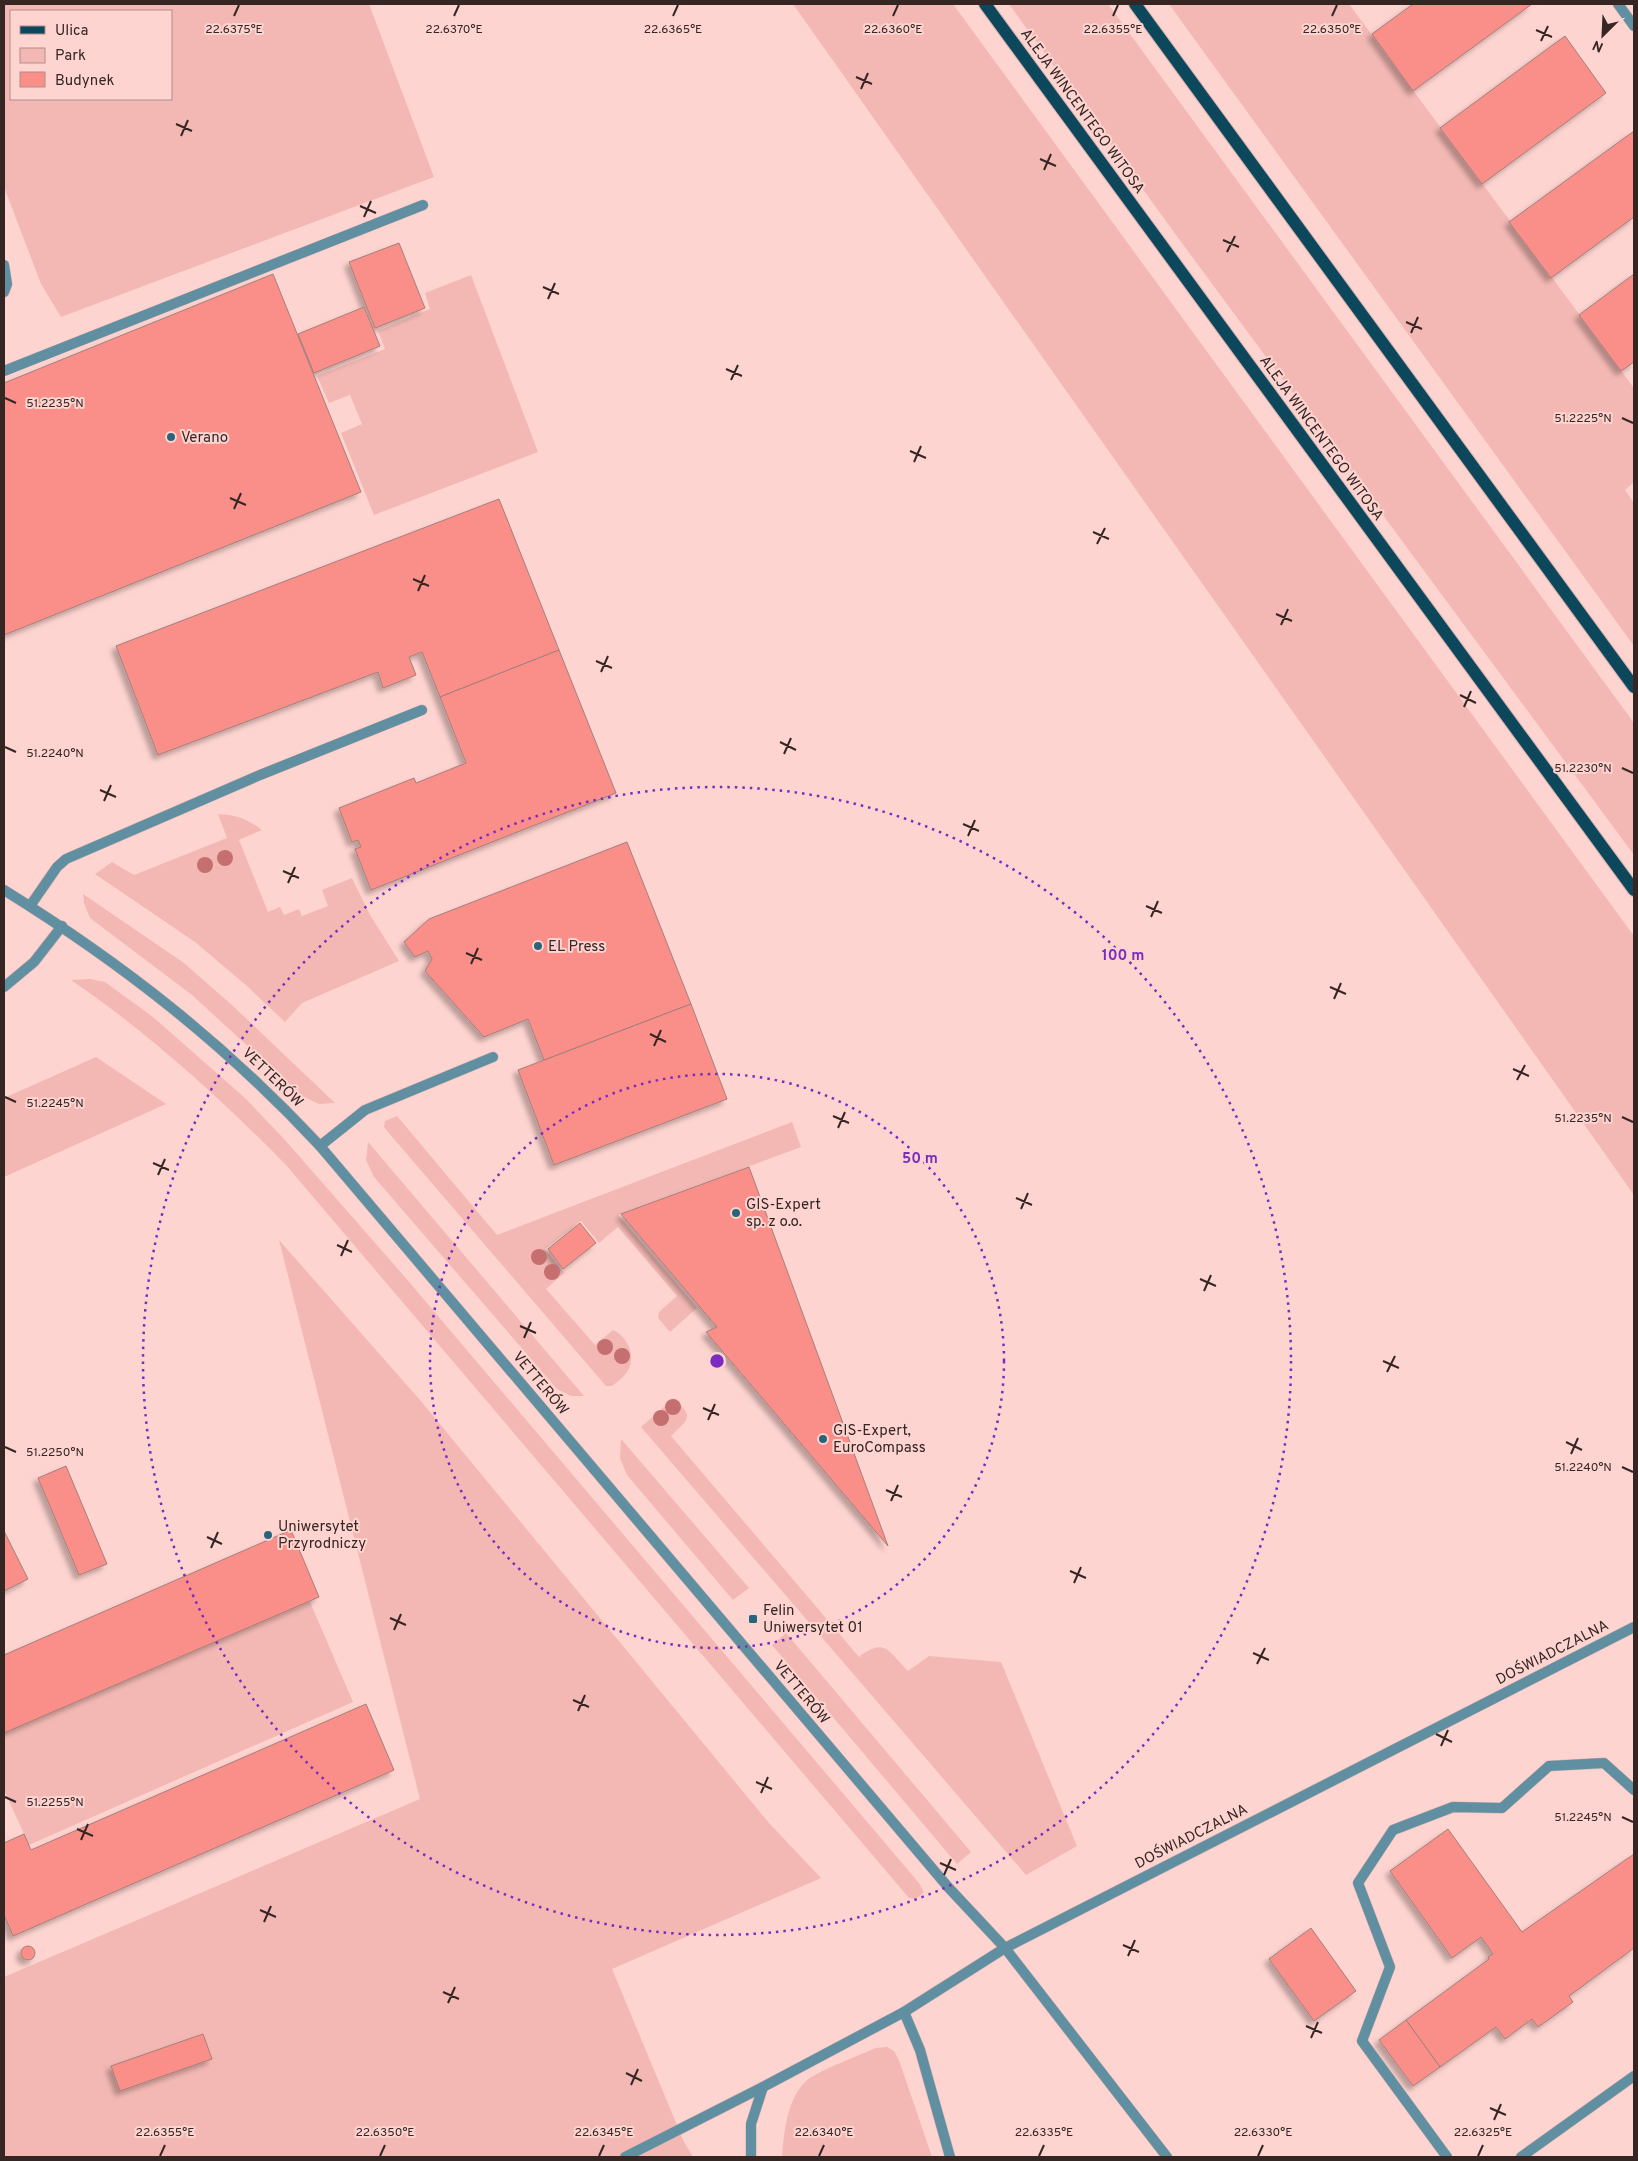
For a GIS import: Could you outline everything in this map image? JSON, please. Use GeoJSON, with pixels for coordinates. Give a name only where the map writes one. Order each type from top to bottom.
{"type":"FeatureCollection","features":[{"type":"Feature","properties":{"kind":"main road","name":"ALEJA WINCENTEGO WITOSA"},"geometry":{"type":"LineString","coordinates":[[985,4],[1634,890]]}},
{"type":"Feature","properties":{"kind":"main road"},"geometry":{"type":"LineString","coordinates":[[1135,4],[1634,687]]}},
{"type":"Feature","properties":{"kind":"street"},"geometry":{"type":"LineString","coordinates":[[1618,4],[1634,26]]}},
{"type":"Feature","properties":{"kind":"street"},"geometry":{"type":"LineString","coordinates":[[4,371],[423,204]]}},
{"type":"Feature","properties":{"kind":"street"},"geometry":{"type":"LineString","coordinates":[[4,264],[7,284],[4,292]]}},
{"type":"Feature","properties":{"kind":"street"},"geometry":{"type":"LineString","coordinates":[[30,906],[57,867],[66,859],[260,776],[422,710]]}},
{"type":"Feature","properties":{"kind":"street","name":"VETTERÓW"},"geometry":{"type":"LineString","coordinates":[[4,890],[62,926],[130,974],[192,1023],[268,1093],[320,1146],[948,1887],[1005,1948],[1167,2157]]}},
{"type":"Feature","properties":{"kind":"street"},"geometry":{"type":"LineString","coordinates":[[4,987],[34,962],[62,926]]}},
{"type":"Feature","properties":{"kind":"street"},"geometry":{"type":"LineString","coordinates":[[320,1146],[365,1110],[493,1057]]}},
{"type":"Feature","properties":{"kind":"street","name":"DOŚWIADCZALNA"},"geometry":{"type":"LineString","coordinates":[[625,2157],[763,2088],[904,2012],[1005,1948],[1634,1627]]}},
{"type":"Feature","properties":{"kind":"street"},"geometry":{"type":"LineString","coordinates":[[1447,2157],[1362,2041],[1390,1967],[1358,1883],[1393,1830],[1453,1807],[1502,1808],[1549,1766],[1604,1763],[1634,1790]]}},
{"type":"Feature","properties":{"kind":"street"},"geometry":{"type":"LineString","coordinates":[[904,2012],[920,2050],[950,2157]]}},
{"type":"Feature","properties":{"kind":"street"},"geometry":{"type":"LineString","coordinates":[[1521,2157],[1634,2076]]}},
{"type":"Feature","properties":{"kind":"street"},"geometry":{"type":"LineString","coordinates":[[752,2157],[751,2124],[763,2088]]}},
{"type":"Feature","properties":{"kind":"green space"},"geometry":{"type":"Polygon","coordinates":[[[4,4],[369,4],[434,177],[61,317],[41,284],[4,187],[4,4]]]}},
{"type":"Feature","properties":{"kind":"green space"},"geometry":{"type":"Polygon","coordinates":[[[793,4],[953,4],[1634,936],[1634,1195],[793,4]]]}},
{"type":"Feature","properties":{"kind":"green space"},"geometry":{"type":"Polygon","coordinates":[[[1009,4],[1108,4],[1634,723],[1634,855],[1176,235],[1009,4]]]}},
{"type":"Feature","properties":{"kind":"green space"},"geometry":{"type":"Polygon","coordinates":[[[1169,4],[1349,4],[1634,388],[1634,482],[1625,490],[1634,503],[1634,646],[1169,4]]]}},
{"type":"Feature","properties":{"kind":"green space"},"geometry":{"type":"Polygon","coordinates":[[[471,275],[538,452],[374,515],[341,433],[362,424],[350,395],[329,403],[317,376],[385,349],[378,331],[430,309],[425,293],[471,275]]]}},
{"type":"Feature","properties":{"kind":"green space"},"geometry":{"type":"Polygon","coordinates":[[[218,814],[242,818],[262,830],[239,840],[268,912],[280,907],[284,915],[299,909],[302,916],[328,906],[322,890],[352,878],[370,915],[399,961],[302,1003],[285,1022],[247,986],[195,942],[95,874],[112,862],[134,875],[227,838],[218,814]]]}},
{"type":"Feature","properties":{"kind":"green space"},"geometry":{"type":"Polygon","coordinates":[[[83,894],[184,963],[233,1006],[335,1103],[319,1104],[302,1096],[192,995],[90,918],[84,903],[83,894]]]}},
{"type":"Feature","properties":{"kind":"green space"},"geometry":{"type":"Polygon","coordinates":[[[90,979],[105,982],[153,1017],[245,1098],[285,1140],[404,1276],[919,1883],[924,1892],[916,1899],[909,1898],[286,1165],[183,1067],[128,1022],[71,980],[90,979]]]}},
{"type":"Feature","properties":{"kind":"green space"},"geometry":{"type":"Polygon","coordinates":[[[96,1057],[166,1104],[4,1177],[4,1098],[96,1057]]]}},
{"type":"Feature","properties":{"kind":"green space"},"geometry":{"type":"Polygon","coordinates":[[[397,1116],[497,1235],[792,1122],[801,1147],[618,1215],[697,1308],[670,1332],[658,1318],[659,1312],[677,1296],[618,1227],[599,1243],[581,1221],[545,1249],[564,1273],[546,1289],[595,1345],[613,1330],[627,1342],[631,1354],[630,1366],[622,1378],[612,1386],[606,1386],[384,1127],[385,1121],[397,1116]]]}},
{"type":"Feature","properties":{"kind":"green space"},"geometry":{"type":"Polygon","coordinates":[[[368,1142],[584,1396],[571,1396],[557,1389],[374,1177],[366,1160],[368,1142]]]}},
{"type":"Feature","properties":{"kind":"green space"},"geometry":{"type":"Polygon","coordinates":[[[279,1240],[420,1400],[769,1823],[821,1878],[612,1969],[684,2142],[693,2157],[4,2157],[4,1977],[420,1799],[279,1240]]]}},
{"type":"Feature","properties":{"kind":"green space"},"geometry":{"type":"Polygon","coordinates":[[[674,1398],[685,1410],[687,1418],[682,1426],[671,1436],[859,1657],[868,1651],[881,1647],[891,1653],[908,1671],[929,1656],[1001,1662],[1077,1846],[1026,1875],[641,1427],[674,1398]]]}},
{"type":"Feature","properties":{"kind":"green space"},"geometry":{"type":"Polygon","coordinates":[[[621,1439],[749,1588],[733,1600],[627,1475],[620,1458],[621,1439]]]}},
{"type":"Feature","properties":{"kind":"green space"},"geometry":{"type":"Polygon","coordinates":[[[307,1595],[353,1702],[29,1845],[4,1790],[4,1728],[307,1595]]]}},
{"type":"Feature","properties":{"kind":"green space"},"geometry":{"type":"Polygon","coordinates":[[[786,1633],[971,1852],[957,1864],[772,1645],[786,1633]]]}},
{"type":"Feature","properties":{"kind":"green space"},"geometry":{"type":"Polygon","coordinates":[[[887,2047],[894,2051],[899,2060],[932,2157],[782,2157],[785,2127],[791,2106],[800,2088],[806,2081],[819,2073],[876,2048],[887,2047]]]}},
{"type":"Feature","properties":{"kind":"building"},"geometry":{"type":"Polygon","coordinates":[[[1413,4],[1532,4],[1413,91],[1372,34],[1413,4]]]}},
{"type":"Feature","properties":{"kind":"building"},"geometry":{"type":"Polygon","coordinates":[[[1565,36],[1606,93],[1482,184],[1440,128],[1565,36]]]}},
{"type":"Feature","properties":{"kind":"building"},"geometry":{"type":"Polygon","coordinates":[[[1634,131],[1634,217],[1551,278],[1509,222],[1634,131]]]}},
{"type":"Feature","properties":{"kind":"building"},"geometry":{"type":"Polygon","coordinates":[[[399,243],[425,308],[375,328],[349,262],[399,243]]]}},
{"type":"Feature","properties":{"kind":"building","name":"Verano"},"geometry":{"type":"Polygon","coordinates":[[[273,274],[361,492],[4,635],[4,383],[273,274]]]}},
{"type":"Feature","properties":{"kind":"building"},"geometry":{"type":"Polygon","coordinates":[[[1634,274],[1634,362],[1621,371],[1579,315],[1634,274]]]}},
{"type":"Feature","properties":{"kind":"building"},"geometry":{"type":"Polygon","coordinates":[[[364,307],[380,346],[314,373],[298,334],[364,307]]]}},
{"type":"Feature","properties":{"kind":"building"},"geometry":{"type":"Polygon","coordinates":[[[499,499],[559,650],[440,697],[422,652],[409,657],[416,675],[383,688],[378,672],[158,755],[116,646],[499,499]]]}},
{"type":"Feature","properties":{"kind":"building"},"geometry":{"type":"Polygon","coordinates":[[[559,650],[616,793],[371,890],[355,849],[361,847],[358,840],[352,842],[339,808],[414,778],[416,783],[466,763],[440,697],[559,650]]]}},
{"type":"Feature","properties":{"kind":"building","name":"EL Press"},"geometry":{"type":"Polygon","coordinates":[[[627,842],[691,1004],[544,1060],[528,1019],[484,1037],[425,971],[432,959],[428,951],[415,957],[404,942],[429,919],[627,842]]]}},
{"type":"Feature","properties":{"kind":"building"},"geometry":{"type":"Polygon","coordinates":[[[691,1004],[727,1099],[554,1165],[518,1070],[691,1004]]]}},
{"type":"Feature","properties":{"kind":"building","name":"GIS-Expert, EuroCompass"},"geometry":{"type":"Polygon","coordinates":[[[749,1167],[888,1546],[706,1332],[717,1327],[621,1214],[749,1167]]]}},
{"type":"Feature","properties":{"kind":"building"},"geometry":{"type":"Polygon","coordinates":[[[580,1223],[596,1243],[563,1269],[548,1249],[580,1223]]]}},
{"type":"Feature","properties":{"kind":"building"},"geometry":{"type":"Polygon","coordinates":[[[66,1466],[107,1564],[79,1575],[38,1478],[66,1466]]]}},
{"type":"Feature","properties":{"kind":"building"},"geometry":{"type":"Polygon","coordinates":[[[291,1530],[319,1597],[4,1733],[4,1655],[291,1530]]]}},
{"type":"Feature","properties":{"kind":"building"},"geometry":{"type":"Polygon","coordinates":[[[4,1531],[28,1579],[4,1591],[4,1531]]]}},
{"type":"Feature","properties":{"kind":"building"},"geometry":{"type":"Polygon","coordinates":[[[366,1704],[394,1770],[13,1936],[4,1915],[4,1843],[24,1834],[31,1850],[366,1704]]]}},
{"type":"Feature","properties":{"kind":"building"},"geometry":{"type":"Polygon","coordinates":[[[1448,1829],[1522,1932],[1634,1854],[1634,1948],[1569,1996],[1573,2002],[1538,2027],[1532,2019],[1505,2039],[1496,2027],[1440,2067],[1406,2020],[1489,1959],[1488,1957],[1493,1954],[1481,1937],[1452,1958],[1390,1871],[1448,1829]]]}},
{"type":"Feature","properties":{"kind":"building"},"geometry":{"type":"Polygon","coordinates":[[[1311,1928],[1356,1991],[1314,2021],[1269,1959],[1311,1928]]]}},
{"type":"Feature","properties":{"kind":"building"},"geometry":{"type":"Polygon","coordinates":[[[25,1946],[31,1946],[35,1953],[31,1960],[25,1960],[21,1956],[21,1950],[25,1946]]]}},
{"type":"Feature","properties":{"kind":"building"},"geometry":{"type":"Polygon","coordinates":[[[1406,2020],[1440,2067],[1413,2086],[1379,2040],[1406,2020]]]}},
{"type":"Feature","properties":{"kind":"building"},"geometry":{"type":"Polygon","coordinates":[[[203,2034],[212,2059],[120,2091],[111,2066],[203,2034]]]}},
{"type":"Feature","properties":{"kind":"place","name":"Verano"},"geometry":{"type":"Point","coordinates":[171,437]}},
{"type":"Feature","properties":{"kind":"place","name":"EL Press"},"geometry":{"type":"Point","coordinates":[538,946]}},
{"type":"Feature","properties":{"kind":"place","name":"GIS-Expert sp. z o.o."},"geometry":{"type":"Point","coordinates":[736,1213]}},
{"type":"Feature","properties":{"kind":"place","name":"GIS-Expert, EuroCompass"},"geometry":{"type":"Point","coordinates":[823,1439]}},
{"type":"Feature","properties":{"kind":"place","name":"Uniwersytet Przyrodniczy"},"geometry":{"type":"Point","coordinates":[268,1535]}},
{"type":"Feature","properties":{"kind":"place","name":"Felin Uniwersytet 01"},"geometry":{"type":"Point","coordinates":[753,1619]}}]}
